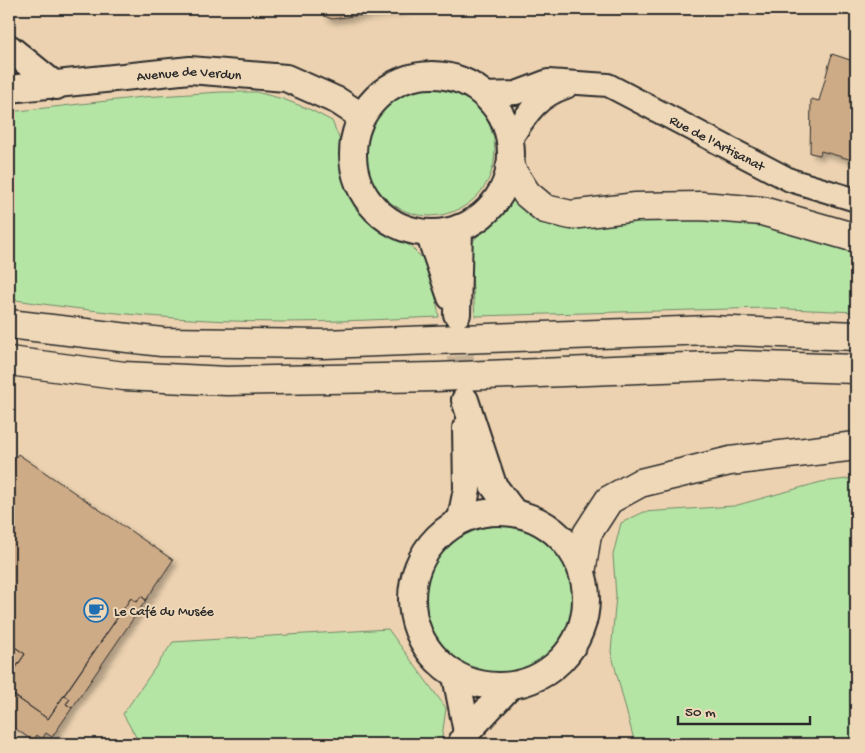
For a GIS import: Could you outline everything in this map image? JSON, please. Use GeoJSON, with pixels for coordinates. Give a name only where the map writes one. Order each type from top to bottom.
{"type":"FeatureCollection","features":[{"type":"Feature","properties":{"kind":"highway"},"geometry":{"type":"LineString","coordinates":[[510,168],[528,194],[545,209],[571,216],[636,208],[702,206],[753,210],[856,238]]}},
{"type":"Feature","properties":{"kind":"highway"},"geometry":{"type":"LineString","coordinates":[[9,324],[162,342],[323,344],[710,330],[856,336]]}},
{"type":"Feature","properties":{"kind":"highway"},"geometry":{"type":"LineString","coordinates":[[9,361],[124,376],[244,381],[437,377],[692,366],[856,369]]}},
{"type":"Feature","properties":{"kind":"highway"},"geometry":{"type":"LineString","coordinates":[[582,567],[586,534],[609,500],[640,483],[730,461],[856,446]]}},
{"type":"Feature","properties":{"kind":"main road"},"geometry":{"type":"LineString","coordinates":[[9,48],[56,86]]}},
{"type":"Feature","properties":{"kind":"main road","name":"Avenue de Verdun"},"geometry":{"type":"LineString","coordinates":[[9,89],[56,86],[190,70],[286,78],[338,101],[361,116]]}},
{"type":"Feature","properties":{"kind":"main road"},"geometry":{"type":"LineString","coordinates":[[441,75],[464,81],[484,94],[496,107],[505,123],[510,140],[510,168],[500,194],[482,214],[459,228],[429,233],[402,228],[380,214],[363,193],[353,168],[353,141],[361,116],[382,93],[395,83],[418,76],[441,75]]}},
{"type":"Feature","properties":{"kind":"main road"},"geometry":{"type":"LineString","coordinates":[[429,233],[457,314],[459,228]]}},
{"type":"Feature","properties":{"kind":"main road"},"geometry":{"type":"LineString","coordinates":[[461,519],[467,489],[465,400],[492,485],[512,510],[555,531],[574,553],[582,567],[587,605],[581,630],[568,653],[549,670],[508,688],[464,738]]}},
{"type":"Feature","properties":{"kind":"main road"},"geometry":{"type":"LineString","coordinates":[[508,688],[473,682],[456,676],[430,653],[418,633],[412,610],[412,585],[419,562],[432,541],[461,519],[476,514],[512,510]]}},
{"type":"Feature","properties":{"kind":"main road"},"geometry":{"type":"LineString","coordinates":[[456,676],[464,738]]}},
{"type":"Feature","properties":{"kind":"street","name":"Rue de l'Artisanat"},"geometry":{"type":"LineString","coordinates":[[484,94],[516,92],[548,81],[608,85],[790,180],[856,200]]}},
{"type":"Feature","properties":{"kind":"street","name":"Rue de l'Artisanat"},"geometry":{"type":"LineString","coordinates":[[510,140],[529,111],[548,93],[582,82]]}},
{"type":"Feature","properties":{"kind":"green space"},"geometry":{"type":"Polygon","coordinates":[[[430,86],[443,87],[455,91],[476,105],[490,126],[494,138],[494,164],[490,176],[476,197],[455,211],[443,215],[430,216],[417,215],[405,211],[384,197],[370,176],[366,164],[365,151],[366,138],[370,126],[384,105],[405,91],[417,87],[430,86]]]}},
{"type":"Feature","properties":{"kind":"green space"},"geometry":{"type":"Polygon","coordinates":[[[221,92],[256,92],[283,99],[332,121],[339,138],[343,179],[355,202],[369,221],[410,246],[423,259],[436,298],[439,317],[249,322],[111,312],[9,299],[9,112],[143,97],[221,92]]]}},
{"type":"Feature","properties":{"kind":"green space"},"geometry":{"type":"Polygon","coordinates":[[[517,194],[648,215],[743,218],[856,244],[856,312],[766,308],[475,316],[470,249],[473,241],[517,194]]]}},
{"type":"Feature","properties":{"kind":"green space"},"geometry":{"type":"Polygon","coordinates":[[[856,478],[856,744],[635,744],[611,652],[616,596],[613,555],[621,523],[644,512],[734,506],[821,482],[856,478]]]}},
{"type":"Feature","properties":{"kind":"green space"},"geometry":{"type":"Polygon","coordinates":[[[506,520],[521,523],[535,529],[554,543],[564,555],[574,576],[577,599],[574,622],[564,643],[554,655],[542,665],[521,675],[506,678],[490,678],[475,675],[454,665],[432,643],[420,614],[419,591],[422,576],[432,555],[454,533],[483,521],[506,520]]]}},
{"type":"Feature","properties":{"kind":"green space"},"geometry":{"type":"Polygon","coordinates":[[[388,629],[446,708],[441,744],[140,744],[123,714],[173,642],[388,629]]]}},
{"type":"Feature","properties":{"kind":"building"},"geometry":{"type":"Polygon","coordinates":[[[323,9],[404,9],[332,19],[324,16],[323,9]]]}},
{"type":"Feature","properties":{"kind":"building"},"geometry":{"type":"Polygon","coordinates":[[[832,54],[856,62],[856,161],[821,151],[820,155],[810,153],[811,99],[819,101],[832,54]]]}},
{"type":"Feature","properties":{"kind":"building"},"geometry":{"type":"Polygon","coordinates":[[[18,454],[173,560],[146,600],[141,596],[137,602],[131,598],[48,719],[9,692],[9,678],[25,654],[9,643],[9,467],[18,454]]]}},
{"type":"Feature","properties":{"kind":"building"},"geometry":{"type":"Polygon","coordinates":[[[141,596],[146,600],[72,708],[66,704],[70,699],[64,695],[131,598],[137,602],[141,596]]]}},
{"type":"Feature","properties":{"kind":"building"},"geometry":{"type":"Polygon","coordinates":[[[9,643],[25,654],[9,678],[9,643]]]}},
{"type":"Feature","properties":{"kind":"building"},"geometry":{"type":"Polygon","coordinates":[[[9,692],[48,719],[64,695],[70,699],[66,704],[72,708],[52,737],[46,733],[42,739],[37,735],[33,741],[9,724],[9,692]]]}},
{"type":"Feature","properties":{"kind":"tunnel"},"geometry":{"type":"LineString","coordinates":[[457,317],[465,398]]}},
{"type":"Feature","properties":{"kind":"place","name":"Le Café du Musée"},"geometry":{"type":"Point","coordinates":[96,610]}}]}
